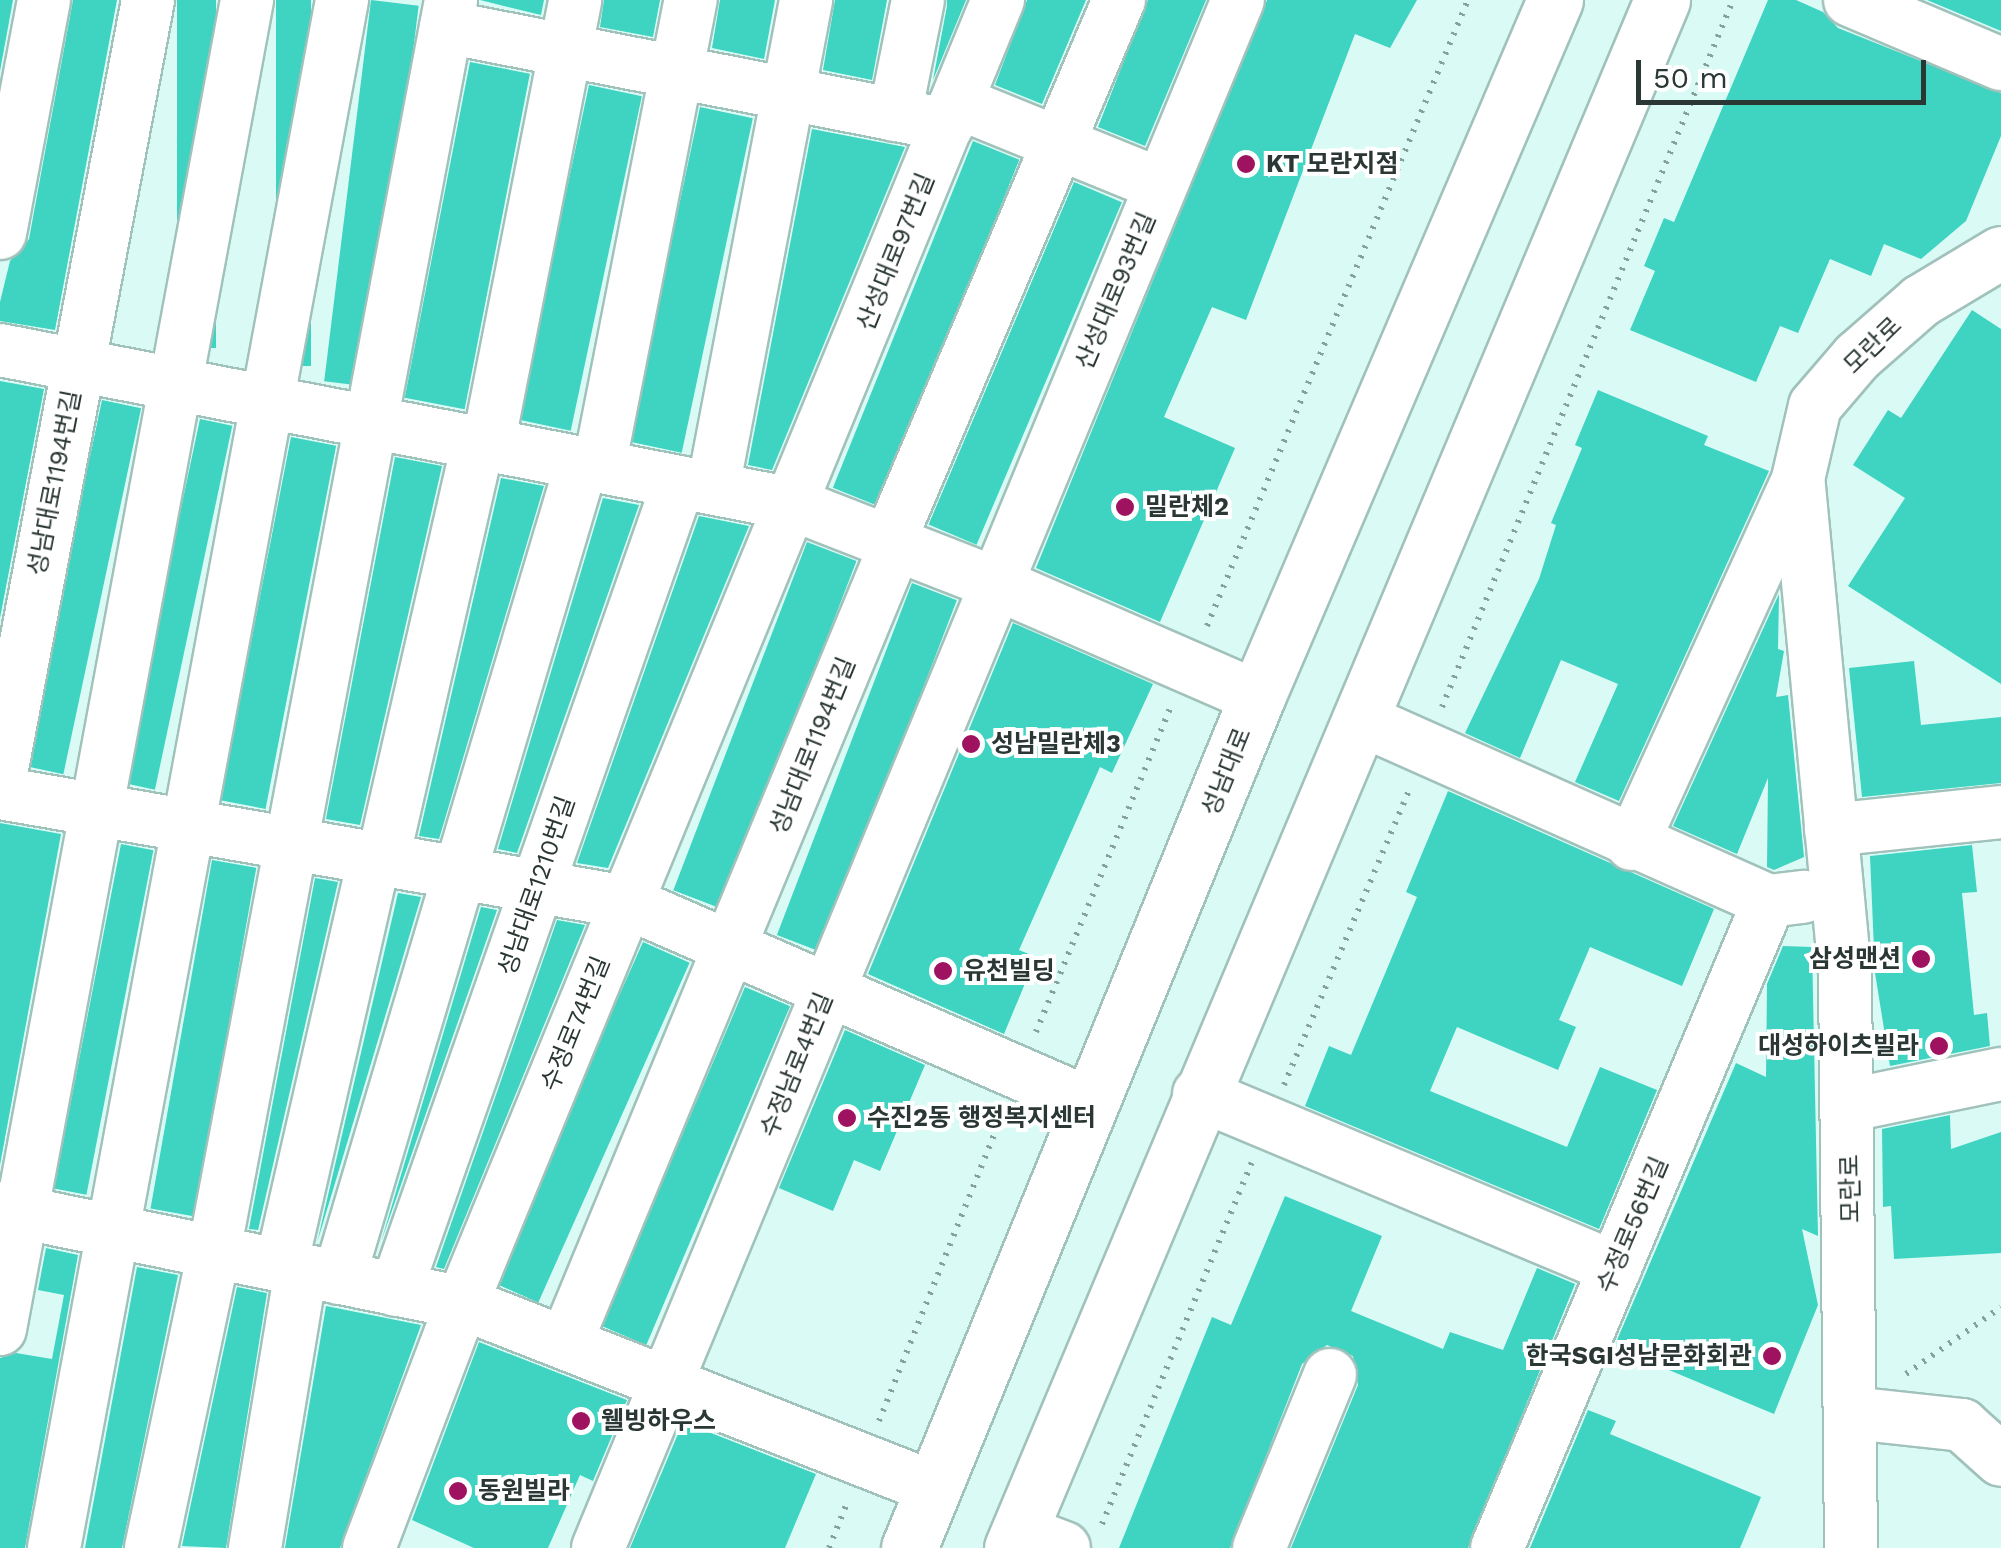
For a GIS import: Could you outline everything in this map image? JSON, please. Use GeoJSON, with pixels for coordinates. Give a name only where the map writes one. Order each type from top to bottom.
{"type":"FeatureCollection","features":[{"type":"Feature","properties":{"kind":"main road","name":"성남대로"},"geometry":{"type":"LineString","coordinates":[[909,1548],[1257,697],[1555,0]]}},
{"type":"Feature","properties":{"kind":"main road"},"geometry":{"type":"LineString","coordinates":[[1032,1542],[1199,1094],[1662,0]]}},
{"type":"Feature","properties":{"kind":"street"},"geometry":{"type":"LineString","coordinates":[[0,233],[44,0]]}},
{"type":"Feature","properties":{"kind":"street","name":"성남대로1194번길"},"geometry":{"type":"LineString","coordinates":[[0,779],[148,0]]}},
{"type":"Feature","properties":{"kind":"street"},"geometry":{"type":"LineString","coordinates":[[0,1329],[12,1210],[96,811],[172,384],[248,0]]}},
{"type":"Feature","properties":{"kind":"street"},"geometry":{"type":"LineString","coordinates":[[54,1548],[192,830],[266,400],[342,0]]}},
{"type":"Feature","properties":{"kind":"street"},"geometry":{"type":"LineString","coordinates":[[307,1272],[456,874],[591,465],[691,0]]}},
{"type":"Feature","properties":{"kind":"street"},"geometry":{"type":"LineString","coordinates":[[696,485],[789,94],[806,0]]}},
{"type":"Feature","properties":{"kind":"street"},"geometry":{"type":"LineString","coordinates":[[895,115],[918,0]]}},
{"type":"Feature","properties":{"kind":"street","name":"산성대로97번길"},"geometry":{"type":"LineString","coordinates":[[792,504],[998,0]]}},
{"type":"Feature","properties":{"kind":"street","name":"성남대로1194번길"},"geometry":{"type":"LineString","coordinates":[[730,948],[893,543],[1120,0]]}},
{"type":"Feature","properties":{"kind":"street","name":"산성대로93번길"},"geometry":{"type":"LineString","coordinates":[[995,582],[1238,0]]}},
{"type":"Feature","properties":{"kind":"street"},"geometry":{"type":"LineString","coordinates":[[1850,0],[2001,64]]}},
{"type":"Feature","properties":{"kind":"street"},"geometry":{"type":"LineString","coordinates":[[151,1548],[214,1252],[446,7],[570,25],[678,72],[895,115],[953,114],[1060,144],[1160,185]]}},
{"type":"Feature","properties":{"kind":"street"},"geometry":{"type":"LineString","coordinates":[[255,1548],[378,862],[483,444],[570,25]]}},
{"type":"Feature","properties":{"kind":"street","name":"모란로"},"geometry":{"type":"LineString","coordinates":[[1632,844],[1798,479],[1814,406],[1857,357],[1921,300],[2001,253]]}},
{"type":"Feature","properties":{"kind":"street","name":"성남대로1194번길"},"geometry":{"type":"LineString","coordinates":[[0,350],[792,504],[995,582],[1257,697]]}},
{"type":"Feature","properties":{"kind":"street","name":"모란로"},"geometry":{"type":"LineString","coordinates":[[1798,479],[1840,894],[1850,1105],[1851,1548]]}},
{"type":"Feature","properties":{"kind":"street","name":"성남대로1210번길"},"geometry":{"type":"LineString","coordinates":[[396,1290],[536,888],[696,485]]}},
{"type":"Feature","properties":{"kind":"street","name":"수정로74번길"},"geometry":{"type":"LineString","coordinates":[[369,1548],[462,1303],[792,504]]}},
{"type":"Feature","properties":{"kind":"street","name":"수정남로4번길"},"geometry":{"type":"LineString","coordinates":[[598,1548],[995,582]]}},
{"type":"Feature","properties":{"kind":"street"},"geometry":{"type":"LineString","coordinates":[[1360,720],[1632,844],[1768,901],[1840,894]]}},
{"type":"Feature","properties":{"kind":"street"},"geometry":{"type":"LineString","coordinates":[[0,793],[288,848],[626,902],[1090,1104]]}},
{"type":"Feature","properties":{"kind":"street"},"geometry":{"type":"LineString","coordinates":[[1831,830],[2001,812]]}},
{"type":"Feature","properties":{"kind":"street","name":"수정로56번길"},"geometry":{"type":"LineString","coordinates":[[1498,1548],[1768,901]]}},
{"type":"Feature","properties":{"kind":"street"},"geometry":{"type":"LineString","coordinates":[[566,1342],[730,948]]}},
{"type":"Feature","properties":{"kind":"street"},"geometry":{"type":"LineString","coordinates":[[1850,1105],[2001,1074]]}},
{"type":"Feature","properties":{"kind":"street"},"geometry":{"type":"LineString","coordinates":[[1199,1094],[1615,1268]]}},
{"type":"Feature","properties":{"kind":"street"},"geometry":{"type":"LineString","coordinates":[[12,1210],[462,1303],[668,1379],[934,1488]]}},
{"type":"Feature","properties":{"kind":"street"},"geometry":{"type":"LineString","coordinates":[[1259,1548],[1330,1375]]}},
{"type":"Feature","properties":{"kind":"street"},"geometry":{"type":"LineString","coordinates":[[1852,1413],[1962,1424],[2001,1460]]}},
{"type":"Feature","properties":{"kind":"path"},"geometry":{"type":"LineString","coordinates":[[829,1548],[1018,1074],[1468,0]]}},
{"type":"Feature","properties":{"kind":"path"},"geometry":{"type":"LineString","coordinates":[[1852,1413],[2001,1307]]}},
{"type":"Feature","properties":{"kind":"building"},"geometry":{"type":"Polygon","coordinates":[[[0,0],[13,0],[0,71],[0,0]]]}},
{"type":"Feature","properties":{"kind":"building"},"geometry":{"type":"Polygon","coordinates":[[[73,0],[117,0],[55,330],[0,321],[0,302],[10,261],[29,239],[73,0]]]}},
{"type":"Feature","properties":{"kind":"building"},"geometry":{"type":"Polygon","coordinates":[[[177,0],[216,0],[216,348],[177,348],[177,0]]]}},
{"type":"Feature","properties":{"kind":"building"},"geometry":{"type":"Polygon","coordinates":[[[276,0],[311,0],[311,366],[276,366],[276,0]]]}},
{"type":"Feature","properties":{"kind":"building"},"geometry":{"type":"Polygon","coordinates":[[[371,0],[419,6],[372,387],[324,381],[371,0]]]}},
{"type":"Feature","properties":{"kind":"building"},"geometry":{"type":"Polygon","coordinates":[[[480,0],[544,0],[541,15],[480,0]]]}},
{"type":"Feature","properties":{"kind":"building"},"geometry":{"type":"Polygon","coordinates":[[[604,0],[660,0],[653,37],[600,27],[604,0]]]}},
{"type":"Feature","properties":{"kind":"building"},"geometry":{"type":"Polygon","coordinates":[[[720,0],[775,0],[764,59],[712,48],[720,0]]]}},
{"type":"Feature","properties":{"kind":"building"},"geometry":{"type":"Polygon","coordinates":[[[835,0],[887,0],[872,80],[823,70],[835,0]]]}},
{"type":"Feature","properties":{"kind":"building"},"geometry":{"type":"Polygon","coordinates":[[[947,0],[966,0],[933,80],[947,6],[947,0]]]}},
{"type":"Feature","properties":{"kind":"building"},"geometry":{"type":"Polygon","coordinates":[[[1027,0],[1086,0],[1042,104],[995,85],[1027,0]]]}},
{"type":"Feature","properties":{"kind":"building"},"geometry":{"type":"Polygon","coordinates":[[[1148,0],[1206,0],[1145,146],[1098,127],[1148,0]]]}},
{"type":"Feature","properties":{"kind":"building"},"geometry":{"type":"Polygon","coordinates":[[[1267,0],[1417,0],[1390,48],[1355,34],[1246,320],[1212,307],[1164,417],[1235,448],[1160,622],[1036,568],[1267,0]]]}},
{"type":"Feature","properties":{"kind":"building"},"geometry":{"type":"Polygon","coordinates":[[[1768,0],[1796,0],[1823,12],[1838,28],[2001,93],[2001,136],[1966,221],[1921,259],[1884,244],[1871,276],[1830,259],[1798,333],[1780,326],[1756,382],[1630,330],[1655,271],[1644,266],[1664,218],[1674,222],[1768,0]]]}},
{"type":"Feature","properties":{"kind":"building"},"geometry":{"type":"Polygon","coordinates":[[[1927,0],[2001,0],[2001,31],[1927,0]]]}},
{"type":"Feature","properties":{"kind":"building"},"geometry":{"type":"Polygon","coordinates":[[[470,62],[530,74],[465,409],[405,398],[470,62]]]}},
{"type":"Feature","properties":{"kind":"building"},"geometry":{"type":"Polygon","coordinates":[[[589,85],[642,96],[571,431],[518,420],[589,85]]]}},
{"type":"Feature","properties":{"kind":"building"},"geometry":{"type":"Polygon","coordinates":[[[700,107],[753,118],[682,453],[629,442],[700,107]]]}},
{"type":"Feature","properties":{"kind":"building"},"geometry":{"type":"Polygon","coordinates":[[[812,129],[905,147],[772,470],[748,465],[812,129]]]}},
{"type":"Feature","properties":{"kind":"building"},"geometry":{"type":"Polygon","coordinates":[[[973,141],[1019,160],[879,506],[833,488],[973,141]]]}},
{"type":"Feature","properties":{"kind":"building"},"geometry":{"type":"Polygon","coordinates":[[[1074,182],[1122,202],[977,545],[929,524],[1074,182]]]}},
{"type":"Feature","properties":{"kind":"building"},"geometry":{"type":"Polygon","coordinates":[[[1972,310],[2001,329],[2001,684],[1848,586],[1905,498],[1853,465],[1888,410],[1901,418],[1972,310]]]}},
{"type":"Feature","properties":{"kind":"building"},"geometry":{"type":"Polygon","coordinates":[[[0,381],[44,389],[0,618],[0,381]]]}},
{"type":"Feature","properties":{"kind":"building"},"geometry":{"type":"Polygon","coordinates":[[[1598,390],[1708,436],[1704,445],[1769,471],[1619,801],[1575,782],[1618,684],[1561,660],[1520,758],[1465,733],[1539,579],[1556,525],[1551,523],[1582,448],[1575,445],[1598,390]]]}},
{"type":"Feature","properties":{"kind":"building"},"geometry":{"type":"Polygon","coordinates":[[[102,400],[141,408],[63,774],[24,766],[102,400]]]}},
{"type":"Feature","properties":{"kind":"building"},"geometry":{"type":"Polygon","coordinates":[[[200,419],[232,426],[155,790],[123,783],[200,419]]]}},
{"type":"Feature","properties":{"kind":"building"},"geometry":{"type":"Polygon","coordinates":[[[291,437],[336,446],[266,809],[220,800],[291,437]]]}},
{"type":"Feature","properties":{"kind":"building"},"geometry":{"type":"Polygon","coordinates":[[[395,457],[442,466],[360,825],[326,819],[395,457]]]}},
{"type":"Feature","properties":{"kind":"building"},"geometry":{"type":"Polygon","coordinates":[[[501,478],[544,486],[439,839],[419,836],[501,478]]]}},
{"type":"Feature","properties":{"kind":"building"},"geometry":{"type":"Polygon","coordinates":[[[603,498],[639,505],[517,853],[498,849],[603,498]]]}},
{"type":"Feature","properties":{"kind":"building"},"geometry":{"type":"Polygon","coordinates":[[[699,516],[749,526],[608,868],[577,863],[699,516]]]}},
{"type":"Feature","properties":{"kind":"building"},"geometry":{"type":"Polygon","coordinates":[[[807,542],[856,561],[723,909],[673,890],[807,542]]]}},
{"type":"Feature","properties":{"kind":"building"},"geometry":{"type":"Polygon","coordinates":[[[912,583],[957,600],[822,952],[777,935],[912,583]]]}},
{"type":"Feature","properties":{"kind":"building"},"geometry":{"type":"Polygon","coordinates":[[[1779,594],[1778,649],[1784,651],[1776,697],[1788,695],[1804,857],[1774,870],[1767,867],[1768,778],[1737,854],[1673,826],[1779,594]]]}},
{"type":"Feature","properties":{"kind":"building"},"geometry":{"type":"Polygon","coordinates":[[[1013,623],[1153,684],[1112,773],[1100,767],[1019,950],[1036,957],[1004,1034],[868,974],[1013,623]]]}},
{"type":"Feature","properties":{"kind":"building"},"geometry":{"type":"Polygon","coordinates":[[[1914,661],[1921,725],[2001,717],[2001,783],[1862,797],[1849,668],[1914,661]]]}},
{"type":"Feature","properties":{"kind":"building"},"geometry":{"type":"Polygon","coordinates":[[[1448,791],[1714,909],[1682,986],[1590,947],[1559,1020],[1576,1027],[1558,1070],[1457,1027],[1430,1091],[1567,1147],[1600,1067],[1657,1090],[1599,1229],[1305,1106],[1329,1046],[1351,1055],[1417,897],[1406,892],[1448,791]]]}},
{"type":"Feature","properties":{"kind":"building"},"geometry":{"type":"Polygon","coordinates":[[[0,823],[61,834],[0,1165],[0,823]]]}},
{"type":"Feature","properties":{"kind":"building"},"geometry":{"type":"Polygon","coordinates":[[[121,844],[153,850],[86,1195],[54,1189],[121,844]]]}},
{"type":"Feature","properties":{"kind":"building"},"geometry":{"type":"Polygon","coordinates":[[[1972,845],[1977,892],[1962,893],[1974,1015],[1987,1013],[1990,1046],[1890,1066],[1875,973],[1870,856],[1972,845]]]}},
{"type":"Feature","properties":{"kind":"building"},"geometry":{"type":"Polygon","coordinates":[[[212,860],[256,868],[195,1216],[151,1209],[212,860]]]}},
{"type":"Feature","properties":{"kind":"building"},"geometry":{"type":"Polygon","coordinates":[[[315,878],[338,882],[258,1230],[249,1229],[315,878]]]}},
{"type":"Feature","properties":{"kind":"building"},"geometry":{"type":"Polygon","coordinates":[[[398,893],[421,897],[317,1243],[398,893]]]}},
{"type":"Feature","properties":{"kind":"building"},"geometry":{"type":"Polygon","coordinates":[[[481,907],[497,910],[381,1242],[481,907]]]}},
{"type":"Feature","properties":{"kind":"building"},"geometry":{"type":"Polygon","coordinates":[[[557,920],[585,925],[444,1269],[436,1267],[557,920]]]}},
{"type":"Feature","properties":{"kind":"building"},"geometry":{"type":"Polygon","coordinates":[[[643,942],[690,963],[538,1303],[492,1282],[643,942]]]}},
{"type":"Feature","properties":{"kind":"building"},"geometry":{"type":"Polygon","coordinates":[[[1783,946],[1812,947],[1818,1236],[1802,1229],[1818,1305],[1774,1414],[1614,1347],[1736,1063],[1766,1077],[1767,984],[1783,946]]]}},
{"type":"Feature","properties":{"kind":"building"},"geometry":{"type":"Polygon","coordinates":[[[745,987],[790,1006],[646,1345],[601,1326],[745,987]]]}},
{"type":"Feature","properties":{"kind":"building","name":"수진2동 행정복지센터"},"geometry":{"type":"Polygon","coordinates":[[[845,1030],[925,1065],[880,1171],[854,1160],[833,1211],[779,1188],[845,1030]]]}},
{"type":"Feature","properties":{"kind":"building"},"geometry":{"type":"Polygon","coordinates":[[[1950,1115],[1951,1149],[2001,1132],[2001,1253],[1894,1259],[1891,1206],[1883,1207],[1882,1129],[1950,1115]]]}},
{"type":"Feature","properties":{"kind":"building"},"geometry":{"type":"Polygon","coordinates":[[[1285,1196],[1382,1236],[1351,1311],[1443,1349],[1450,1332],[1503,1350],[1537,1268],[1575,1284],[1468,1548],[1291,1548],[1358,1385],[1353,1356],[1327,1345],[1302,1364],[1230,1548],[1119,1548],[1212,1317],[1231,1325],[1285,1196]]]}},
{"type":"Feature","properties":{"kind":"building"},"geometry":{"type":"Polygon","coordinates":[[[46,1248],[78,1255],[25,1548],[0,1548],[0,1358],[16,1353],[52,1359],[64,1295],[38,1290],[46,1248]]]}},
{"type":"Feature","properties":{"kind":"building"},"geometry":{"type":"Polygon","coordinates":[[[137,1267],[178,1275],[122,1548],[85,1548],[137,1267]]]}},
{"type":"Feature","properties":{"kind":"building"},"geometry":{"type":"Polygon","coordinates":[[[237,1287],[267,1293],[226,1548],[182,1546],[237,1287]]]}},
{"type":"Feature","properties":{"kind":"building"},"geometry":{"type":"Polygon","coordinates":[[[326,1306],[421,1325],[340,1548],[285,1548],[326,1306]]]}},
{"type":"Feature","properties":{"kind":"building"},"geometry":{"type":"Polygon","coordinates":[[[479,1342],[627,1400],[593,1481],[580,1475],[548,1548],[474,1548],[412,1520],[479,1342]]]}},
{"type":"Feature","properties":{"kind":"building"},"geometry":{"type":"Polygon","coordinates":[[[1588,1410],[1616,1421],[1610,1434],[1761,1497],[1740,1548],[1530,1548],[1588,1410]]]}},
{"type":"Feature","properties":{"kind":"building"},"geometry":{"type":"Polygon","coordinates":[[[683,1422],[816,1474],[785,1548],[630,1548],[683,1422]]]}},
{"type":"Feature","properties":{"kind":"place","name":"KT 모란지점"},"geometry":{"type":"Point","coordinates":[1246,164]}},
{"type":"Feature","properties":{"kind":"place","name":"밀란체2"},"geometry":{"type":"Point","coordinates":[1125,507]}},
{"type":"Feature","properties":{"kind":"place","name":"성남밀란체3"},"geometry":{"type":"Point","coordinates":[971,744]}},
{"type":"Feature","properties":{"kind":"place","name":"삼성맨션"},"geometry":{"type":"Point","coordinates":[1921,959]}},
{"type":"Feature","properties":{"kind":"place","name":"유천빌딩"},"geometry":{"type":"Point","coordinates":[943,971]}},
{"type":"Feature","properties":{"kind":"place","name":"대성하이츠빌라"},"geometry":{"type":"Point","coordinates":[1939,1046]}},
{"type":"Feature","properties":{"kind":"place","name":"수진2동 행정복지센터"},"geometry":{"type":"Point","coordinates":[847,1118]}},
{"type":"Feature","properties":{"kind":"place","name":"한국SGI성남문화회관"},"geometry":{"type":"Point","coordinates":[1772,1356]}},
{"type":"Feature","properties":{"kind":"place","name":"웰빙하우스"},"geometry":{"type":"Point","coordinates":[581,1421]}},
{"type":"Feature","properties":{"kind":"place","name":"동원빌라"},"geometry":{"type":"Point","coordinates":[458,1491]}}]}
